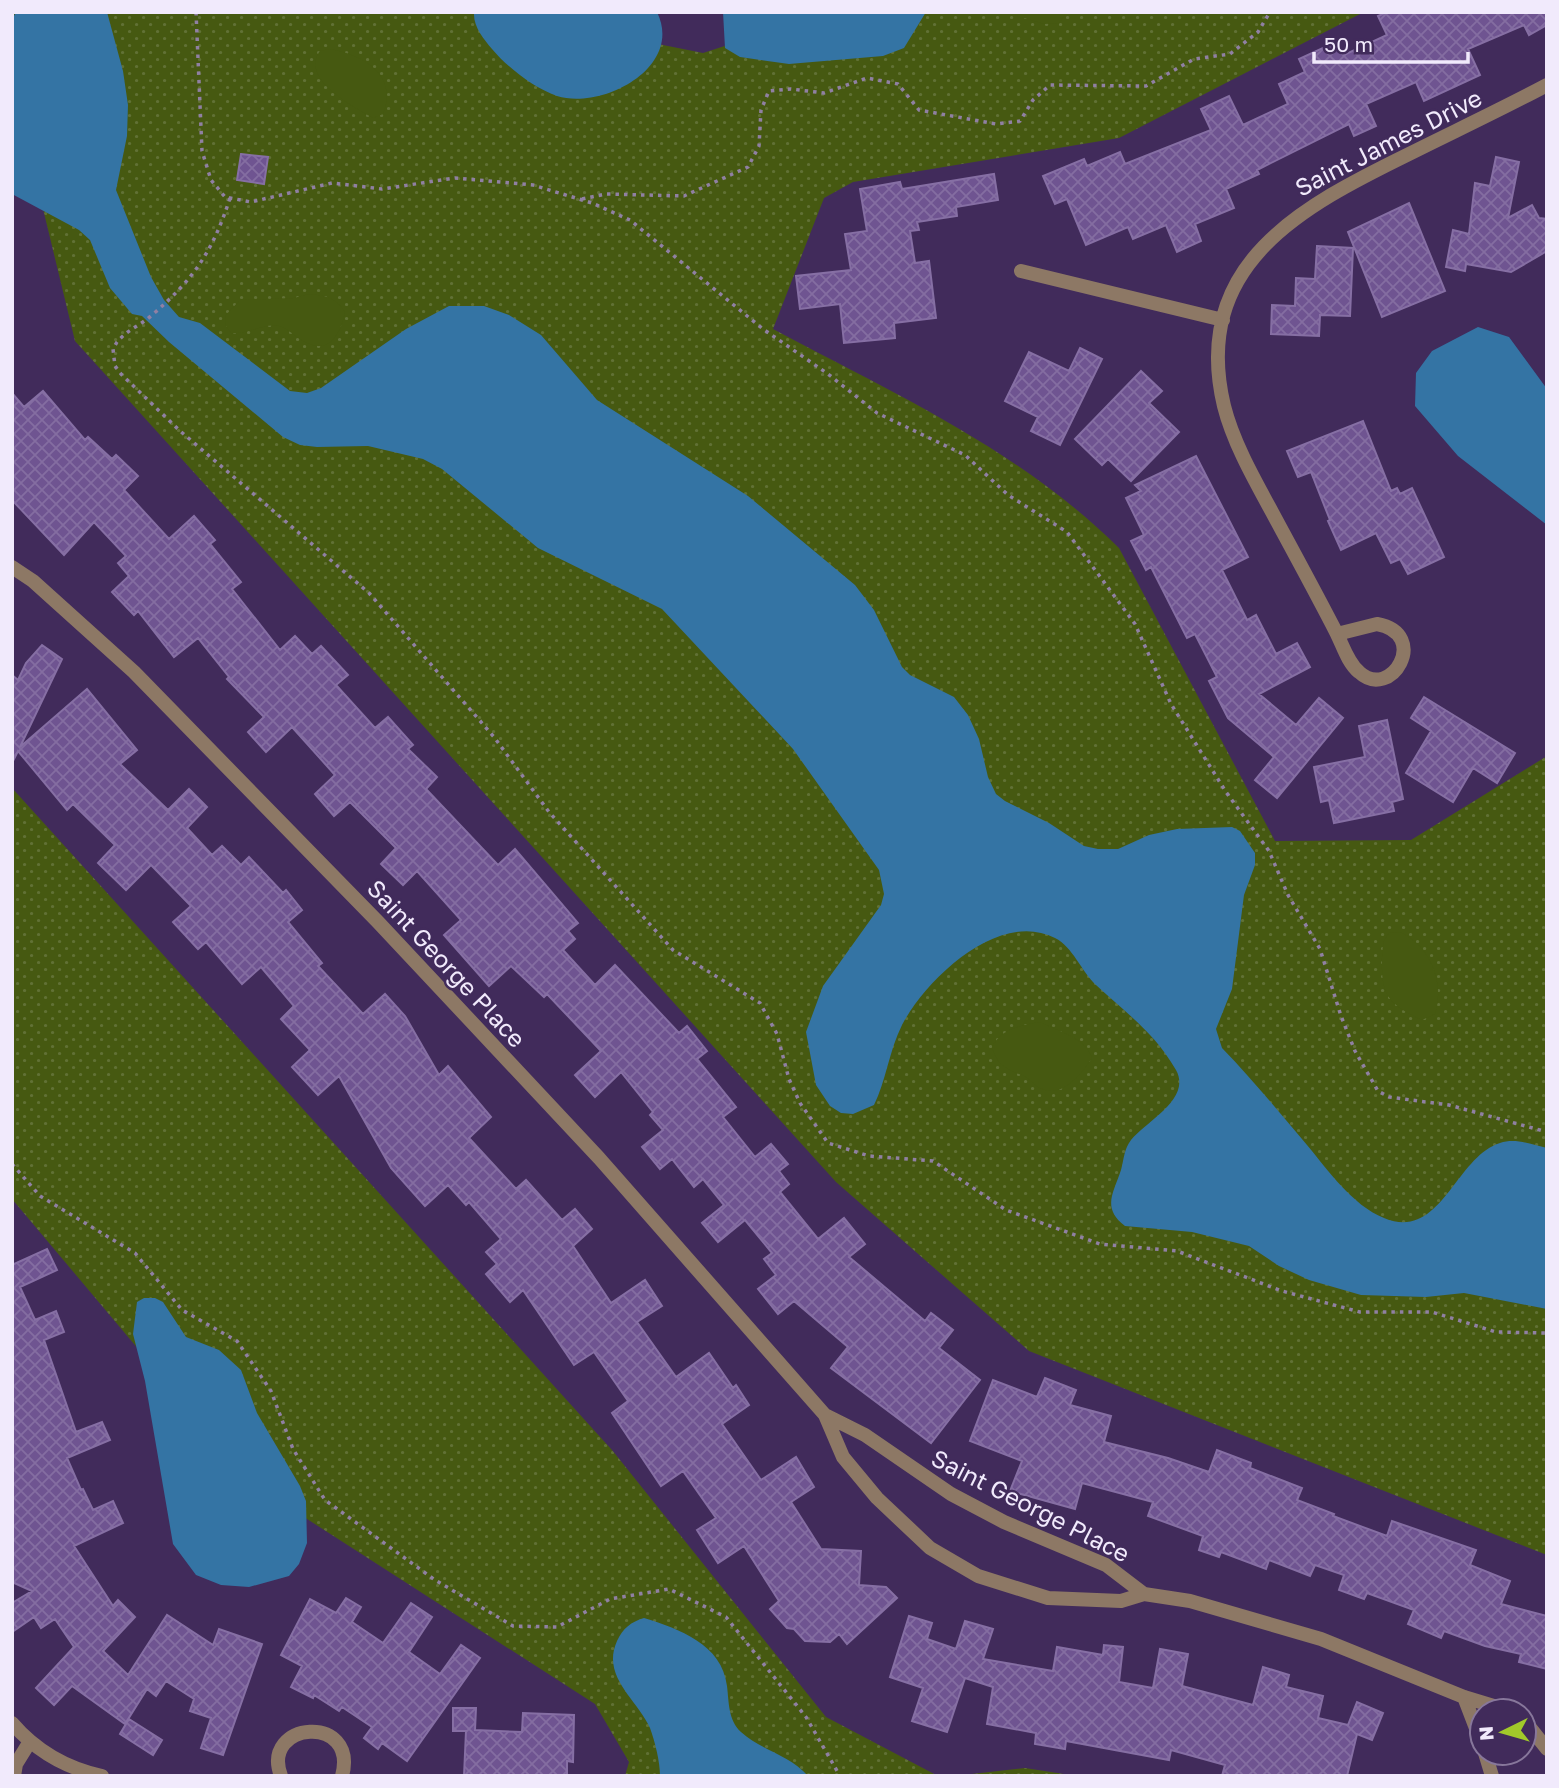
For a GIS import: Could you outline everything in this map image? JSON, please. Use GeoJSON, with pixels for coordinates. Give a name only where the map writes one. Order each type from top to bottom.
{"type":"FeatureCollection","features":[{"type":"Feature","properties":{"kind":"street","name":"Saint James Drive"},"geometry":{"type":"LineString","coordinates":[[1337,634],[1368,625],[1386,625],[1400,637],[1404,646],[1401,664],[1388,677],[1371,679],[1363,676],[1351,663],[1260,490],[1224,408],[1219,378],[1223,320],[1246,267],[1296,215],[1353,181],[1547,85]]}},
{"type":"Feature","properties":{"kind":"street"},"geometry":{"type":"LineString","coordinates":[[1021,271],[1223,320]]}},
{"type":"Feature","properties":{"kind":"street","name":"Saint George Place"},"geometry":{"type":"LineString","coordinates":[[12,567],[33,580],[134,671],[387,932],[599,1158],[825,1415],[843,1457],[877,1498],[902,1524],[945,1558],[989,1580],[1048,1598],[1121,1601],[1144,1594],[1190,1601],[1321,1639],[1468,1699]]}},
{"type":"Feature","properties":{"kind":"street","name":"Saint George Place"},"geometry":{"type":"LineString","coordinates":[[825,1415],[865,1435],[951,1494],[1003,1522],[1107,1565],[1144,1594]]}},
{"type":"Feature","properties":{"kind":"street"},"geometry":{"type":"LineString","coordinates":[[1464,1698],[1468,1708]]}},
{"type":"Feature","properties":{"kind":"street"},"geometry":{"type":"LineString","coordinates":[[12,1723],[29,1743],[58,1761],[95,1775]]}},
{"type":"Feature","properties":{"kind":"street"},"geometry":{"type":"LineString","coordinates":[[281,1776],[278,1759],[282,1748],[298,1733],[309,1730],[320,1732],[338,1745],[345,1766],[342,1776]]}},
{"type":"Feature","properties":{"kind":"street"},"geometry":{"type":"LineString","coordinates":[[14,1776],[16,1764],[29,1743]]}},
{"type":"Feature","properties":{"kind":"path"},"geometry":{"type":"LineString","coordinates":[[196,12],[202,151],[211,180],[230,198],[251,202],[272,199],[332,183],[382,189],[455,178],[533,186],[580,199],[630,220],[763,329],[828,374],[877,413],[965,454],[1008,495],[1067,533],[1135,624],[1171,704],[1226,792],[1269,851],[1288,895],[1320,949],[1340,1016],[1355,1051],[1378,1091],[1389,1097],[1449,1105],[1547,1132]]}},
{"type":"Feature","properties":{"kind":"path"},"geometry":{"type":"LineString","coordinates":[[580,199],[606,194],[684,196],[748,167],[759,146],[761,110],[769,91],[791,89],[824,93],[867,78],[898,84],[919,110],[996,124],[1020,121],[1033,100],[1050,85],[1146,86],[1194,59],[1230,54],[1258,32],[1270,12]]}},
{"type":"Feature","properties":{"kind":"path"},"geometry":{"type":"LineString","coordinates":[[230,198],[220,229],[202,265],[171,299],[142,324],[124,333],[113,349],[115,366],[179,430],[369,593],[494,737],[549,812],[673,950],[760,1003],[777,1034],[789,1079],[800,1103],[828,1143],[869,1156],[933,1161],[1006,1210],[1100,1244],[1177,1251],[1282,1291],[1360,1312],[1432,1312],[1496,1332],[1547,1333]]}},
{"type":"Feature","properties":{"kind":"path"},"geometry":{"type":"LineString","coordinates":[[12,1164],[40,1196],[135,1253],[182,1310],[237,1341],[271,1391],[293,1449],[325,1500],[435,1580],[513,1626],[557,1627],[610,1599],[669,1589],[726,1617],[806,1717],[840,1776]]}},
{"type":"Feature","properties":{"kind":"green space"},"geometry":{"type":"Polygon","coordinates":[[[12,12],[543,12],[588,30],[703,53],[829,12],[1364,12],[1119,138],[853,182],[824,198],[773,329],[910,401],[998,453],[1081,513],[1119,548],[1275,841],[1411,840],[1547,756],[1547,1555],[1029,1351],[836,1182],[75,341],[37,184],[12,172],[12,12]]]}},
{"type":"Feature","properties":{"kind":"green space"},"geometry":{"type":"Polygon","coordinates":[[[1004,12],[1066,13],[1059,23],[1044,24],[1004,12]]]}},
{"type":"Feature","properties":{"kind":"green space"},"geometry":{"type":"Polygon","coordinates":[[[330,49],[354,56],[375,69],[386,88],[387,100],[383,114],[373,118],[342,99],[323,82],[315,61],[320,51],[330,49]]]}},
{"type":"Feature","properties":{"kind":"green space"},"geometry":{"type":"Polygon","coordinates":[[[309,294],[330,298],[345,312],[334,339],[322,346],[307,343],[279,326],[231,333],[226,326],[225,316],[240,300],[294,298],[309,294]]]}},
{"type":"Feature","properties":{"kind":"green space"},"geometry":{"type":"Polygon","coordinates":[[[12,788],[612,1450],[826,1717],[938,1776],[625,1776],[629,1762],[595,1704],[251,1483],[12,1199],[12,788]]]}},
{"type":"Feature","properties":{"kind":"green space"},"geometry":{"type":"Polygon","coordinates":[[[1400,932],[1420,946],[1436,978],[1438,1002],[1435,1014],[1422,1020],[1401,1009],[1385,990],[1382,971],[1384,942],[1389,933],[1400,932]]]}},
{"type":"Feature","properties":{"kind":"green space"},"geometry":{"type":"Polygon","coordinates":[[[1040,1022],[1077,1040],[1089,1051],[1092,1058],[1083,1071],[1063,1088],[1048,1091],[1040,1088],[1025,1076],[999,1062],[992,1047],[1006,1032],[1040,1022]]]}},
{"type":"Feature","properties":{"kind":"green space"},"geometry":{"type":"Polygon","coordinates":[[[1025,1768],[1077,1776],[954,1776],[1025,1768]]]}},
{"type":"Feature","properties":{"kind":"water"},"geometry":{"type":"Polygon","coordinates":[[[16,12],[107,12],[123,71],[128,105],[127,136],[116,190],[151,277],[164,300],[179,317],[200,323],[290,391],[307,393],[321,388],[406,329],[449,306],[484,306],[509,315],[541,335],[597,400],[748,496],[855,585],[874,610],[902,667],[910,675],[954,697],[968,715],[979,739],[988,777],[996,794],[1005,801],[1049,823],[1084,846],[1098,849],[1118,849],[1149,835],[1177,829],[1232,827],[1240,831],[1255,853],[1255,865],[1244,895],[1232,989],[1216,1029],[1222,1048],[1341,1186],[1361,1205],[1384,1218],[1404,1222],[1420,1218],[1434,1209],[1484,1151],[1500,1143],[1517,1141],[1547,1148],[1547,1309],[1464,1293],[1426,1297],[1361,1295],[1309,1280],[1279,1266],[1249,1246],[1192,1232],[1125,1226],[1113,1213],[1111,1200],[1126,1151],[1131,1140],[1173,1100],[1179,1081],[1176,1070],[1159,1045],[1096,985],[1067,947],[1055,938],[1033,932],[1011,933],[988,941],[967,953],[928,988],[913,1007],[894,1045],[874,1105],[853,1114],[841,1113],[830,1106],[816,1085],[806,1032],[823,986],[881,905],[884,894],[879,870],[793,749],[662,609],[538,548],[442,469],[423,459],[368,446],[300,445],[283,437],[169,342],[142,316],[132,314],[110,288],[90,240],[79,230],[12,194],[12,20],[16,12]]]}},
{"type":"Feature","properties":{"kind":"water"},"geometry":{"type":"Polygon","coordinates":[[[474,12],[657,12],[662,32],[659,50],[649,66],[634,80],[596,97],[576,99],[548,92],[514,70],[483,37],[475,23],[474,12]]]}},
{"type":"Feature","properties":{"kind":"water"},"geometry":{"type":"Polygon","coordinates":[[[723,12],[926,12],[904,48],[883,56],[789,64],[740,57],[725,48],[723,12]]]}},
{"type":"Feature","properties":{"kind":"water"},"geometry":{"type":"Polygon","coordinates":[[[1478,327],[1509,337],[1547,389],[1547,525],[1458,456],[1415,406],[1416,373],[1432,351],[1478,327]]]}},
{"type":"Feature","properties":{"kind":"water"},"geometry":{"type":"Polygon","coordinates":[[[144,1298],[155,1298],[163,1302],[186,1337],[219,1350],[241,1370],[257,1413],[306,1501],[307,1543],[299,1564],[289,1576],[249,1587],[221,1585],[196,1575],[173,1544],[145,1381],[133,1334],[137,1302],[144,1298]]]}},
{"type":"Feature","properties":{"kind":"water"},"geometry":{"type":"Polygon","coordinates":[[[644,1618],[684,1633],[708,1649],[723,1671],[730,1710],[737,1727],[749,1738],[793,1763],[808,1776],[660,1776],[650,1728],[617,1677],[614,1666],[613,1654],[619,1636],[628,1626],[644,1618]]]}},
{"type":"Feature","properties":{"kind":"building"},"geometry":{"type":"Polygon","coordinates":[[[1387,12],[1547,12],[1547,25],[1529,35],[1524,25],[1468,49],[1480,75],[1424,101],[1416,82],[1366,104],[1376,126],[1354,136],[1349,124],[1257,170],[1259,174],[1226,189],[1234,208],[1195,224],[1201,241],[1177,252],[1166,225],[1133,239],[1128,227],[1086,245],[1067,199],[1055,204],[1043,176],[1084,159],[1087,166],[1120,152],[1125,164],[1211,130],[1201,109],[1229,96],[1243,125],[1288,104],[1279,84],[1305,72],[1299,59],[1338,41],[1344,55],[1387,35],[1378,16],[1387,12]]]}},
{"type":"Feature","properties":{"kind":"building"},"geometry":{"type":"Polygon","coordinates":[[[241,154],[268,157],[264,184],[237,180],[241,154]]]}},
{"type":"Feature","properties":{"kind":"building"},"geometry":{"type":"Polygon","coordinates":[[[1496,157],[1519,162],[1508,218],[1532,205],[1539,218],[1547,219],[1547,251],[1511,272],[1466,264],[1465,271],[1446,267],[1453,230],[1469,234],[1475,183],[1490,186],[1496,157]]]}},
{"type":"Feature","properties":{"kind":"building"},"geometry":{"type":"Polygon","coordinates":[[[994,174],[998,200],[956,207],[957,216],[917,222],[919,230],[910,231],[915,263],[929,261],[936,318],[894,323],[895,338],[844,343],[840,304],[800,309],[796,276],[851,270],[845,234],[867,231],[860,189],[900,182],[902,189],[994,174]]]}},
{"type":"Feature","properties":{"kind":"building"},"geometry":{"type":"Polygon","coordinates":[[[1409,203],[1445,291],[1382,317],[1348,232],[1409,203]]]}},
{"type":"Feature","properties":{"kind":"building"},"geometry":{"type":"Polygon","coordinates":[[[1317,246],[1353,248],[1350,316],[1320,315],[1319,336],[1271,334],[1272,305],[1295,306],[1296,278],[1315,279],[1317,246]]]}},
{"type":"Feature","properties":{"kind":"building"},"geometry":{"type":"Polygon","coordinates":[[[1080,348],[1102,359],[1060,445],[1031,431],[1038,417],[1005,401],[1029,352],[1069,371],[1080,348]]]}},
{"type":"Feature","properties":{"kind":"building"},"geometry":{"type":"Polygon","coordinates":[[[1141,371],[1162,391],[1149,403],[1179,432],[1131,481],[1108,459],[1102,465],[1075,439],[1141,371]]]}},
{"type":"Feature","properties":{"kind":"building"},"geometry":{"type":"Polygon","coordinates":[[[43,391],[85,440],[88,437],[112,459],[116,455],[138,476],[124,490],[169,539],[194,516],[215,540],[210,544],[241,582],[232,589],[280,650],[295,636],[312,654],[321,646],[348,675],[336,685],[375,728],[388,717],[413,745],[408,749],[437,777],[426,789],[498,865],[515,849],[578,923],[568,931],[575,939],[563,950],[595,985],[615,965],[679,1033],[687,1026],[707,1051],[697,1059],[736,1107],[723,1117],[755,1157],[771,1144],[788,1164],[779,1171],[789,1184],[780,1192],[818,1239],[844,1218],[865,1244],[849,1257],[925,1321],[931,1313],[953,1330],[939,1348],[980,1380],[931,1443],[831,1368],[848,1347],[794,1301],[778,1314],[758,1289],[776,1275],[764,1259],[772,1253],[745,1220],[718,1242],[702,1223],[724,1205],[703,1179],[694,1187],[672,1159],[660,1169],[642,1147],[663,1130],[650,1115],[653,1112],[621,1072],[595,1097],[575,1075],[601,1051],[547,994],[544,997],[511,966],[489,986],[444,935],[461,920],[417,871],[403,885],[381,864],[396,848],[350,802],[334,816],[315,794],[335,775],[292,727],[266,752],[248,732],[264,717],[227,679],[229,677],[198,638],[174,657],[138,611],[134,615],[112,592],[129,576],[118,563],[126,556],[94,522],[64,555],[12,500],[12,393],[24,407],[43,391]]]}},
{"type":"Feature","properties":{"kind":"building"},"geometry":{"type":"Polygon","coordinates":[[[1363,421],[1391,491],[1397,488],[1400,494],[1412,488],[1444,557],[1408,574],[1400,559],[1391,563],[1376,533],[1341,550],[1311,472],[1298,477],[1287,451],[1363,421]]]}},
{"type":"Feature","properties":{"kind":"building"},"geometry":{"type":"Polygon","coordinates":[[[1196,456],[1248,557],[1222,570],[1247,620],[1256,615],[1276,654],[1297,643],[1310,667],[1259,694],[1296,725],[1319,698],[1343,718],[1277,798],[1255,780],[1274,757],[1228,718],[1209,681],[1217,677],[1195,634],[1187,638],[1151,567],[1146,570],[1131,541],[1144,535],[1126,498],[1141,491],[1135,485],[1196,456]]]}},
{"type":"Feature","properties":{"kind":"building"},"geometry":{"type":"Polygon","coordinates":[[[42,645],[62,659],[20,747],[87,689],[137,750],[120,764],[168,810],[189,789],[207,807],[187,828],[212,855],[222,846],[241,865],[249,857],[283,893],[286,890],[302,910],[288,922],[322,963],[318,966],[363,1014],[385,994],[405,1016],[439,1075],[448,1066],[491,1117],[469,1138],[516,1189],[526,1180],[562,1220],[575,1209],[592,1229],[573,1246],[611,1303],[645,1280],[662,1306],[637,1322],[676,1377],[709,1353],[733,1388],[736,1385],[749,1405],[722,1424],[761,1480],[796,1457],[814,1487],[791,1502],[821,1549],[861,1551],[859,1585],[886,1587],[897,1598],[847,1644],[839,1634],[830,1642],[805,1641],[794,1629],[787,1628],[770,1609],[779,1601],[744,1546],[718,1563],[697,1530],[716,1518],[683,1471],[661,1486],[612,1413],[628,1401],[594,1352],[574,1365],[523,1290],[510,1302],[486,1274],[497,1264],[486,1252],[501,1239],[469,1202],[466,1205],[448,1185],[425,1206],[391,1168],[339,1076],[318,1095],[292,1067],[310,1050],[281,1019],[294,1006],[261,967],[242,984],[206,942],[198,949],[173,922],[191,906],[151,865],[126,890],[98,863],[115,845],[73,804],[67,810],[18,751],[12,763],[12,675],[18,680],[26,663],[42,645]]]}},
{"type":"Feature","properties":{"kind":"building"},"geometry":{"type":"Polygon","coordinates":[[[1424,697],[1515,753],[1497,783],[1473,768],[1453,802],[1406,773],[1431,731],[1411,718],[1424,697]]]}},
{"type":"Feature","properties":{"kind":"building"},"geometry":{"type":"Polygon","coordinates":[[[1387,720],[1403,799],[1392,802],[1394,811],[1334,823],[1329,800],[1321,802],[1314,767],[1365,757],[1359,726],[1387,720]]]}},
{"type":"Feature","properties":{"kind":"building"},"geometry":{"type":"Polygon","coordinates":[[[47,1249],[57,1270],[20,1287],[35,1320],[56,1311],[64,1332],[44,1340],[76,1432],[102,1422],[110,1440],[67,1458],[93,1510],[113,1501],[123,1523],[74,1546],[113,1606],[118,1600],[135,1617],[103,1651],[128,1675],[167,1615],[213,1645],[219,1629],[262,1644],[223,1755],[201,1748],[211,1718],[190,1711],[194,1699],[166,1681],[156,1696],[147,1689],[125,1724],[72,1686],[54,1705],[36,1688],[74,1647],[55,1619],[41,1628],[34,1617],[12,1632],[12,1603],[32,1591],[12,1582],[12,1265],[47,1249]]]}},
{"type":"Feature","properties":{"kind":"building"},"geometry":{"type":"Polygon","coordinates":[[[1045,1378],[1076,1390],[1070,1405],[1111,1416],[1104,1442],[1168,1458],[1209,1472],[1217,1450],[1251,1463],[1250,1468],[1302,1488],[1297,1500],[1334,1514],[1333,1516],[1387,1536],[1392,1521],[1476,1550],[1470,1565],[1510,1581],[1501,1604],[1547,1616],[1547,1669],[1519,1662],[1521,1654],[1485,1646],[1444,1631],[1441,1638],[1408,1624],[1414,1610],[1367,1593],[1364,1599],[1339,1590],[1344,1575],[1315,1565],[1310,1576],[1269,1560],[1266,1569],[1221,1552],[1219,1557],[1199,1550],[1203,1536],[1148,1516],[1153,1502],[1082,1483],[1075,1509],[1010,1491],[1022,1461],[970,1441],[993,1380],[1037,1397],[1045,1378]]]}},
{"type":"Feature","properties":{"kind":"building"},"geometry":{"type":"Polygon","coordinates":[[[346,1598],[361,1607],[352,1622],[383,1643],[411,1603],[432,1617],[409,1652],[440,1674],[461,1645],[480,1658],[407,1761],[382,1743],[378,1749],[364,1738],[372,1727],[342,1707],[339,1711],[314,1695],[313,1698],[291,1687],[302,1666],[281,1655],[310,1599],[336,1613],[346,1598]]]}},
{"type":"Feature","properties":{"kind":"building"},"geometry":{"type":"Polygon","coordinates":[[[909,1616],[932,1623],[927,1639],[956,1649],[965,1621],[993,1629],[983,1659],[1053,1671],[1057,1647],[1103,1655],[1104,1645],[1123,1647],[1119,1682],[1153,1688],[1160,1649],[1188,1654],[1182,1686],[1253,1705],[1263,1667],[1289,1675],[1286,1687],[1323,1696],[1318,1718],[1348,1725],[1357,1702],[1383,1713],[1372,1740],[1357,1734],[1347,1776],[1222,1776],[1225,1765],[1171,1750],[1169,1760],[1066,1741],[1065,1749],[1035,1744],[1036,1733],[987,1724],[993,1687],[965,1678],[947,1732],[912,1721],[923,1688],[890,1677],[909,1616]]]}},
{"type":"Feature","properties":{"kind":"building"},"geometry":{"type":"Polygon","coordinates":[[[453,1708],[476,1708],[475,1730],[522,1732],[523,1713],[574,1715],[573,1762],[567,1761],[567,1776],[464,1776],[466,1731],[453,1731],[453,1708]]]}},
{"type":"Feature","properties":{"kind":"building"},"geometry":{"type":"Polygon","coordinates":[[[129,1719],[162,1740],[153,1755],[120,1734],[129,1719]]]}}]}
